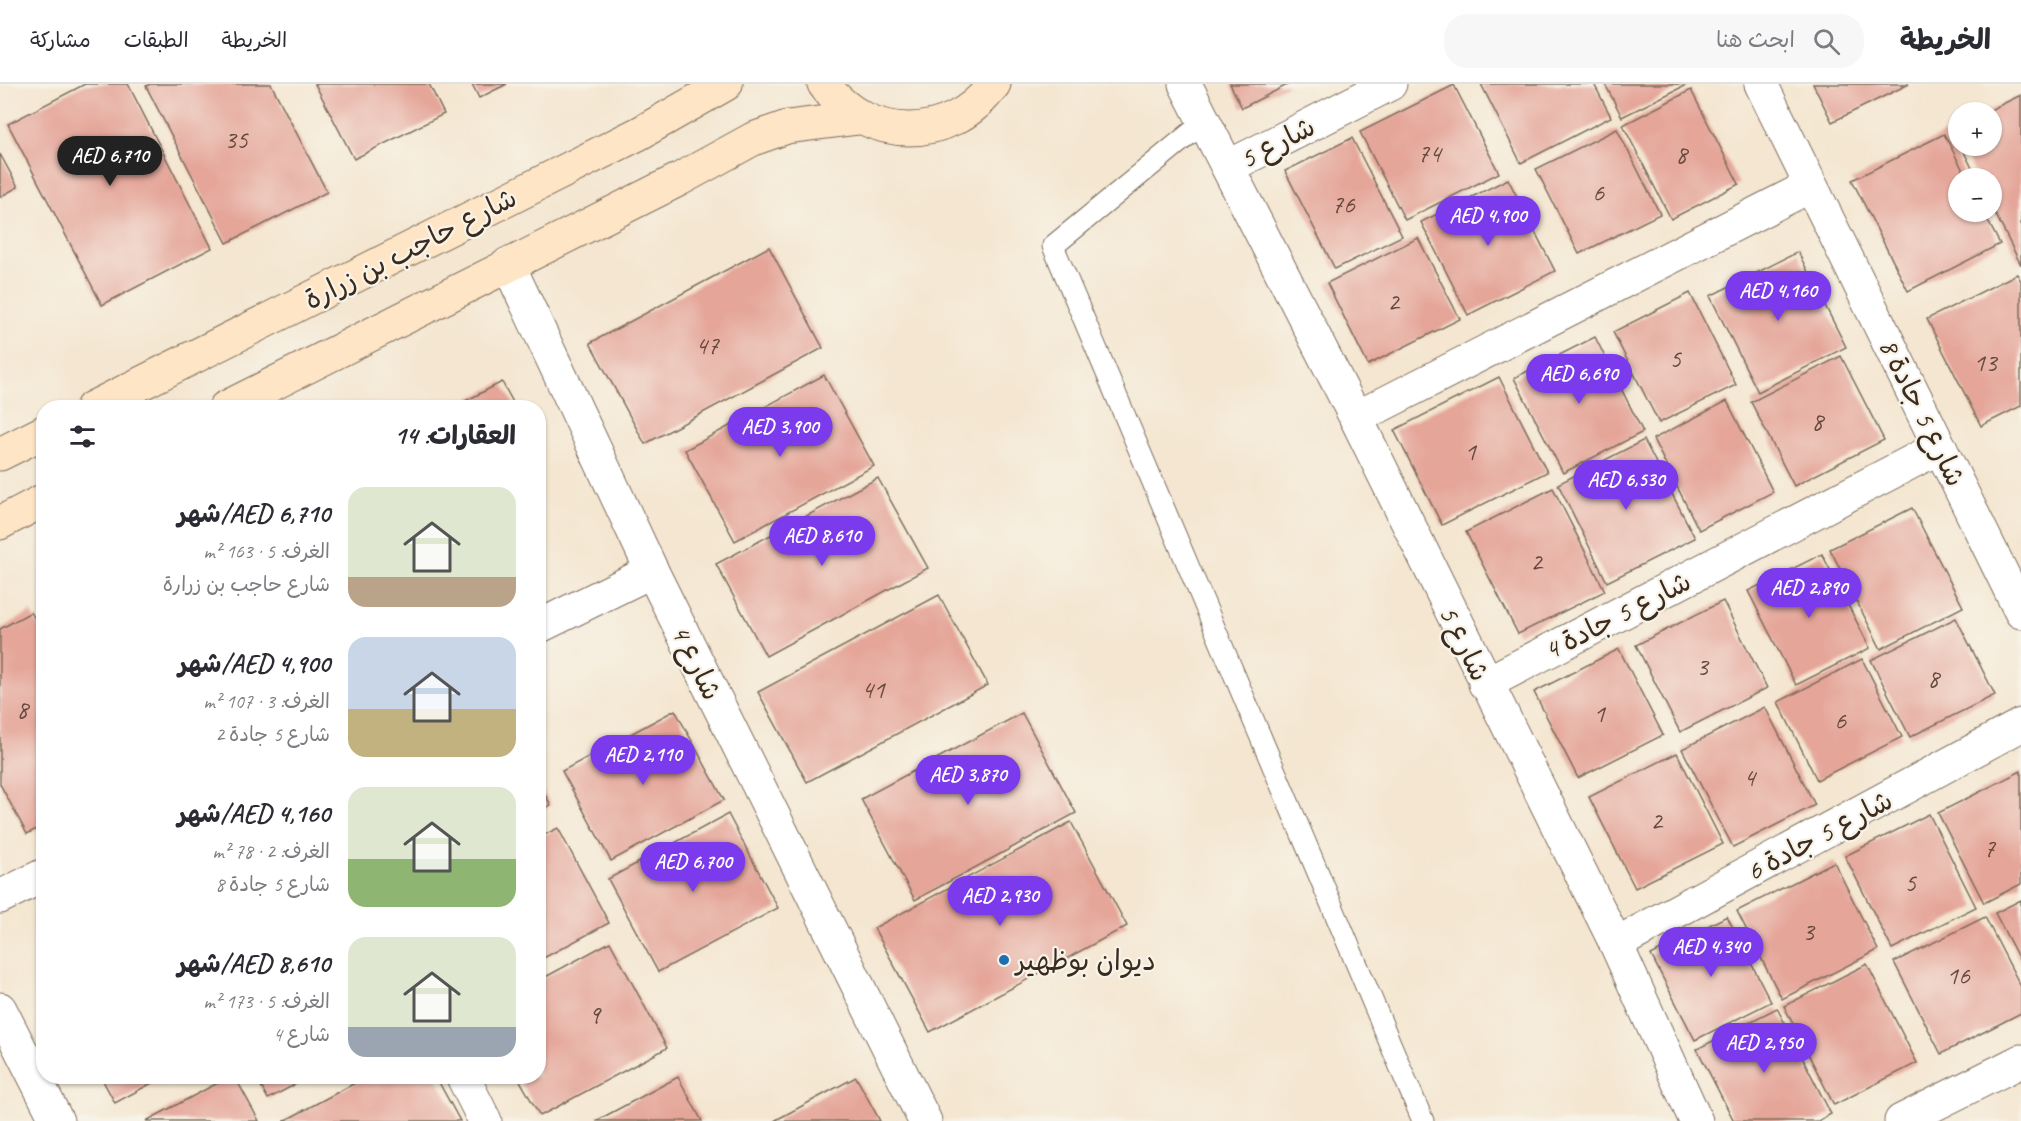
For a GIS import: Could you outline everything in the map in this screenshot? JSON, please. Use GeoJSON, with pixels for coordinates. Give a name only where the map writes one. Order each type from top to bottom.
{"type":"FeatureCollection","features":[{"type":"Feature","properties":{"kind":"street","name":"شارع حاجب بن زرارة"},"geometry":{"type":"LineString","coordinates":[[108,400],[640,133],[726,84]]}},
{"type":"Feature","properties":{"kind":"street"},"geometry":{"type":"LineString","coordinates":[[824,84],[834,98],[859,118],[891,129],[924,129],[955,119],[983,100],[994,84]]}},
{"type":"Feature","properties":{"kind":"street","name":"شارع 5"},"geometry":{"type":"LineString","coordinates":[[1185,84],[1356,418],[1485,684],[1616,944],[1696,1121]]}},
{"type":"Feature","properties":{"kind":"street","name":"شارع 5"},"geometry":{"type":"LineString","coordinates":[[1228,167],[1390,84]]}},
{"type":"Feature","properties":{"kind":"street","name":"شارع 5 جادة 8"},"geometry":{"type":"LineString","coordinates":[[1761,84],[2021,612]]}},
{"type":"Feature","properties":{"kind":"street","name":"شارع حاجب بن زرارة"},"geometry":{"type":"LineString","coordinates":[[241,400],[680,179],[753,139],[787,127],[859,118]]}},
{"type":"Feature","properties":{"kind":"street"},"geometry":{"type":"LineString","coordinates":[[1356,418],[1810,186]]}},
{"type":"Feature","properties":{"kind":"street","name":"شارع 4"},"geometry":{"type":"LineString","coordinates":[[508,264],[652,571],[925,1121]]}},
{"type":"Feature","properties":{"kind":"street"},"geometry":{"type":"LineString","coordinates":[[0,454],[36,436]]}},
{"type":"Feature","properties":{"kind":"street","name":"شارع 5 جادة 4"},"geometry":{"type":"LineString","coordinates":[[1485,684],[1940,447]]}},
{"type":"Feature","properties":{"kind":"street"},"geometry":{"type":"LineString","coordinates":[[0,523],[36,505]]}},
{"type":"Feature","properties":{"kind":"street"},"geometry":{"type":"LineString","coordinates":[[546,623],[652,571]]}},
{"type":"Feature","properties":{"kind":"street","name":"شارع 5 جادة 6"},"geometry":{"type":"LineString","coordinates":[[1616,944],[2021,725]]}},
{"type":"Feature","properties":{"kind":"street"},"geometry":{"type":"LineString","coordinates":[[0,897],[36,879]]}},
{"type":"Feature","properties":{"kind":"street"},"geometry":{"type":"LineString","coordinates":[[0,1009],[36,1080]]}},
{"type":"Feature","properties":{"kind":"street"},"geometry":{"type":"LineString","coordinates":[[1909,1119],[2021,1061]]}},
{"type":"Feature","properties":{"kind":"street"},"geometry":{"type":"LineString","coordinates":[[38,1084],[57,1121]]}},
{"type":"Feature","properties":{"kind":"street"},"geometry":{"type":"LineString","coordinates":[[466,1084],[485,1121]]}},
{"type":"Feature","properties":{"kind":"lane"},"geometry":{"type":"LineString","coordinates":[[1204,122],[1053,246],[1423,1121]]}},
{"type":"Feature","properties":{"kind":"building"},"geometry":{"type":"Polygon","coordinates":[[[85,84],[128,84],[212,248],[102,305],[8,124],[85,84]]]}},
{"type":"Feature","properties":{"kind":"building"},"geometry":{"type":"Polygon","coordinates":[[[150,84],[271,84],[327,192],[227,243],[146,86],[150,84]]]}},
{"type":"Feature","properties":{"kind":"building"},"geometry":{"type":"Polygon","coordinates":[[[315,84],[429,84],[444,114],[354,159],[315,84]]]}},
{"type":"Feature","properties":{"kind":"building"},"geometry":{"type":"Polygon","coordinates":[[[472,84],[507,84],[479,98],[472,84]]]}},
{"type":"Feature","properties":{"kind":"building"},"geometry":{"type":"Polygon","coordinates":[[[1230,84],[1289,84],[1242,108],[1230,84]]]}},
{"type":"Feature","properties":{"kind":"building"},"geometry":{"type":"Polygon","coordinates":[[[1481,84],[1594,84],[1611,117],[1521,163],[1481,84]]]}},
{"type":"Feature","properties":{"kind":"building"},"geometry":{"type":"Polygon","coordinates":[[[1605,84],[1688,84],[1622,117],[1605,84]]]}},
{"type":"Feature","properties":{"kind":"building"},"geometry":{"type":"Polygon","coordinates":[[[1813,84],[1909,84],[1832,122],[1813,84]]]}},
{"type":"Feature","properties":{"kind":"building"},"geometry":{"type":"Polygon","coordinates":[[[1454,85],[1499,173],[1405,220],[1360,132],[1454,85]]]}},
{"type":"Feature","properties":{"kind":"building"},"geometry":{"type":"Polygon","coordinates":[[[1691,90],[1739,184],[1671,219],[1623,125],[1691,90]]]}},
{"type":"Feature","properties":{"kind":"building"},"geometry":{"type":"Polygon","coordinates":[[[2021,95],[2021,265],[2000,222],[2002,222],[2002,168],[1972,168],[1966,156],[2002,156],[2002,104],[2021,95]]]}},
{"type":"Feature","properties":{"kind":"building"},"geometry":{"type":"Polygon","coordinates":[[[1617,129],[1660,214],[1579,254],[1536,169],[1617,129]]]}},
{"type":"Feature","properties":{"kind":"building"},"geometry":{"type":"Polygon","coordinates":[[[1944,134],[1948,142],[1948,156],[1956,156],[1962,168],[1948,168],[1948,222],[1988,222],[2000,244],[1908,291],[1852,180],[1944,134]]]}},
{"type":"Feature","properties":{"kind":"building"},"geometry":{"type":"Polygon","coordinates":[[[1352,138],[1402,236],[1335,269],[1285,171],[1352,138]]]}},
{"type":"Feature","properties":{"kind":"building"},"geometry":{"type":"Polygon","coordinates":[[[0,154],[18,187],[0,197],[0,154]]]}},
{"type":"Feature","properties":{"kind":"building"},"geometry":{"type":"Polygon","coordinates":[[[1508,179],[1555,271],[1468,315],[1421,222],[1508,179]]]}},
{"type":"Feature","properties":{"kind":"building"},"geometry":{"type":"Polygon","coordinates":[[[1418,238],[1460,319],[1368,365],[1327,283],[1418,238]]]}},
{"type":"Feature","properties":{"kind":"building"},"geometry":{"type":"Polygon","coordinates":[[[769,247],[823,348],[645,444],[590,343],[769,247]]]}},
{"type":"Feature","properties":{"kind":"building"},"geometry":{"type":"Polygon","coordinates":[[[1798,252],[1846,347],[1758,392],[1710,296],[1798,252]]]}},
{"type":"Feature","properties":{"kind":"building"},"geometry":{"type":"Polygon","coordinates":[[[2017,274],[2021,281],[2021,406],[1981,426],[1927,319],[2017,274]]]}},
{"type":"Feature","properties":{"kind":"building"},"geometry":{"type":"Polygon","coordinates":[[[1690,293],[1736,385],[1659,423],[1613,332],[1690,293]]]}},
{"type":"Feature","properties":{"kind":"building"},"geometry":{"type":"Polygon","coordinates":[[[1595,337],[1643,432],[1563,473],[1514,378],[1595,337]]]}},
{"type":"Feature","properties":{"kind":"building"},"geometry":{"type":"Polygon","coordinates":[[[1841,356],[1884,440],[1794,486],[1751,402],[1841,356]]]}},
{"type":"Feature","properties":{"kind":"building"},"geometry":{"type":"Polygon","coordinates":[[[824,375],[874,466],[735,541],[685,450],[824,375]]]}},
{"type":"Feature","properties":{"kind":"building"},"geometry":{"type":"Polygon","coordinates":[[[1499,377],[1547,472],[1442,525],[1394,430],[1499,377]]]}},
{"type":"Feature","properties":{"kind":"building"},"geometry":{"type":"Polygon","coordinates":[[[502,382],[512,400],[467,400],[502,382]]]}},
{"type":"Feature","properties":{"kind":"building"},"geometry":{"type":"Polygon","coordinates":[[[1727,401],[1773,492],[1699,530],[1653,439],[1727,401]]]}},
{"type":"Feature","properties":{"kind":"building"},"geometry":{"type":"Polygon","coordinates":[[[1644,440],[1695,538],[1607,582],[1558,484],[1644,440]]]}},
{"type":"Feature","properties":{"kind":"building"},"geometry":{"type":"Polygon","coordinates":[[[878,478],[928,568],[766,656],[716,564],[878,478]]]}},
{"type":"Feature","properties":{"kind":"building"},"geometry":{"type":"Polygon","coordinates":[[[1553,488],[1605,591],[1518,634],[1466,532],[1553,488]]]}},
{"type":"Feature","properties":{"kind":"building"},"geometry":{"type":"Polygon","coordinates":[[[1912,508],[1963,607],[1881,649],[1830,549],[1912,508]]]}},
{"type":"Feature","properties":{"kind":"building"},"geometry":{"type":"Polygon","coordinates":[[[1822,554],[1870,648],[1796,685],[1748,591],[1822,554]]]}},
{"type":"Feature","properties":{"kind":"building"},"geometry":{"type":"Polygon","coordinates":[[[939,595],[988,685],[807,782],[758,692],[939,595]]]}},
{"type":"Feature","properties":{"kind":"building"},"geometry":{"type":"Polygon","coordinates":[[[1723,601],[1767,688],[1680,732],[1636,645],[1723,601]]]}},
{"type":"Feature","properties":{"kind":"building"},"geometry":{"type":"Polygon","coordinates":[[[31,612],[36,621],[36,829],[27,834],[0,784],[0,629],[31,612]]]}},
{"type":"Feature","properties":{"kind":"building"},"geometry":{"type":"Polygon","coordinates":[[[1956,618],[1995,695],[1910,737],[1871,660],[1956,618]]]}},
{"type":"Feature","properties":{"kind":"building"},"geometry":{"type":"Polygon","coordinates":[[[1619,649],[1663,735],[1578,778],[1534,692],[1619,649]]]}},
{"type":"Feature","properties":{"kind":"building"},"geometry":{"type":"Polygon","coordinates":[[[1862,659],[1902,737],[1817,780],[1778,702],[1862,659]]]}},
{"type":"Feature","properties":{"kind":"building"},"geometry":{"type":"Polygon","coordinates":[[[1765,707],[1815,805],[1733,847],[1682,749],[1765,707]]]}},
{"type":"Feature","properties":{"kind":"building"},"geometry":{"type":"Polygon","coordinates":[[[675,710],[724,800],[611,861],[562,771],[675,710]]]}},
{"type":"Feature","properties":{"kind":"building"},"geometry":{"type":"Polygon","coordinates":[[[1022,713],[1076,813],[915,900],[861,799],[1022,713]]]}},
{"type":"Feature","properties":{"kind":"building"},"geometry":{"type":"Polygon","coordinates":[[[1677,753],[1723,844],[1635,888],[1589,797],[1677,753]]]}},
{"type":"Feature","properties":{"kind":"building"},"geometry":{"type":"Polygon","coordinates":[[[2021,771],[2021,884],[1984,903],[1938,813],[2021,771]]]}},
{"type":"Feature","properties":{"kind":"building"},"geometry":{"type":"Polygon","coordinates":[[[546,797],[551,805],[546,808],[546,797]]]}},
{"type":"Feature","properties":{"kind":"building"},"geometry":{"type":"Polygon","coordinates":[[[728,814],[778,908],[658,972],[608,879],[728,814]]]}},
{"type":"Feature","properties":{"kind":"building"},"geometry":{"type":"Polygon","coordinates":[[[1929,814],[1976,907],[1892,949],[1845,856],[1929,814]]]}},
{"type":"Feature","properties":{"kind":"building"},"geometry":{"type":"Polygon","coordinates":[[[1071,822],[1127,926],[930,1032],[874,928],[1071,822]]]}},
{"type":"Feature","properties":{"kind":"building"},"geometry":{"type":"Polygon","coordinates":[[[558,828],[609,923],[546,957],[546,834],[558,828]]]}},
{"type":"Feature","properties":{"kind":"building"},"geometry":{"type":"Polygon","coordinates":[[[1834,862],[1878,950],[1782,999],[1737,911],[1834,862]]]}},
{"type":"Feature","properties":{"kind":"building"},"geometry":{"type":"Polygon","coordinates":[[[2021,900],[2021,963],[1995,913],[2021,900]]]}},
{"type":"Feature","properties":{"kind":"building"},"geometry":{"type":"Polygon","coordinates":[[[1727,916],[1771,1002],[1695,1040],[1651,955],[1727,916]]]}},
{"type":"Feature","properties":{"kind":"building"},"geometry":{"type":"Polygon","coordinates":[[[1985,917],[2021,987],[2021,1013],[1941,1054],[1894,962],[1985,917]]]}},
{"type":"Feature","properties":{"kind":"building"},"geometry":{"type":"Polygon","coordinates":[[[610,942],[667,1048],[540,1116],[522,1084],[546,1084],[546,977],[610,942]]]}},
{"type":"Feature","properties":{"kind":"building"},"geometry":{"type":"Polygon","coordinates":[[[1867,964],[1917,1063],[1834,1105],[1784,1006],[1867,964]]]}},
{"type":"Feature","properties":{"kind":"building"},"geometry":{"type":"Polygon","coordinates":[[[1777,1008],[1831,1114],[1818,1121],[1734,1121],[1697,1049],[1777,1008]]]}},
{"type":"Feature","properties":{"kind":"building"},"geometry":{"type":"Polygon","coordinates":[[[678,1077],[702,1121],[596,1121],[678,1077]]]}},
{"type":"Feature","properties":{"kind":"building"},"geometry":{"type":"Polygon","coordinates":[[[856,1077],[880,1121],[774,1121],[856,1077]]]}},
{"type":"Feature","properties":{"kind":"building"},"geometry":{"type":"Polygon","coordinates":[[[105,1084],[150,1084],[115,1103],[105,1084]]]}},
{"type":"Feature","properties":{"kind":"building"},"geometry":{"type":"Polygon","coordinates":[[[216,1084],[239,1084],[259,1121],[146,1121],[216,1084]]]}},
{"type":"Feature","properties":{"kind":"building"},"geometry":{"type":"Polygon","coordinates":[[[260,1084],[296,1084],[268,1099],[260,1084]]]}},
{"type":"Feature","properties":{"kind":"building"},"geometry":{"type":"Polygon","coordinates":[[[353,1084],[440,1084],[460,1121],[284,1121],[353,1084]]]}},
{"type":"Feature","properties":{"kind":"place","name":"ديوان بوظهير"},"geometry":{"type":"Point","coordinates":[1004,960]}}]}
